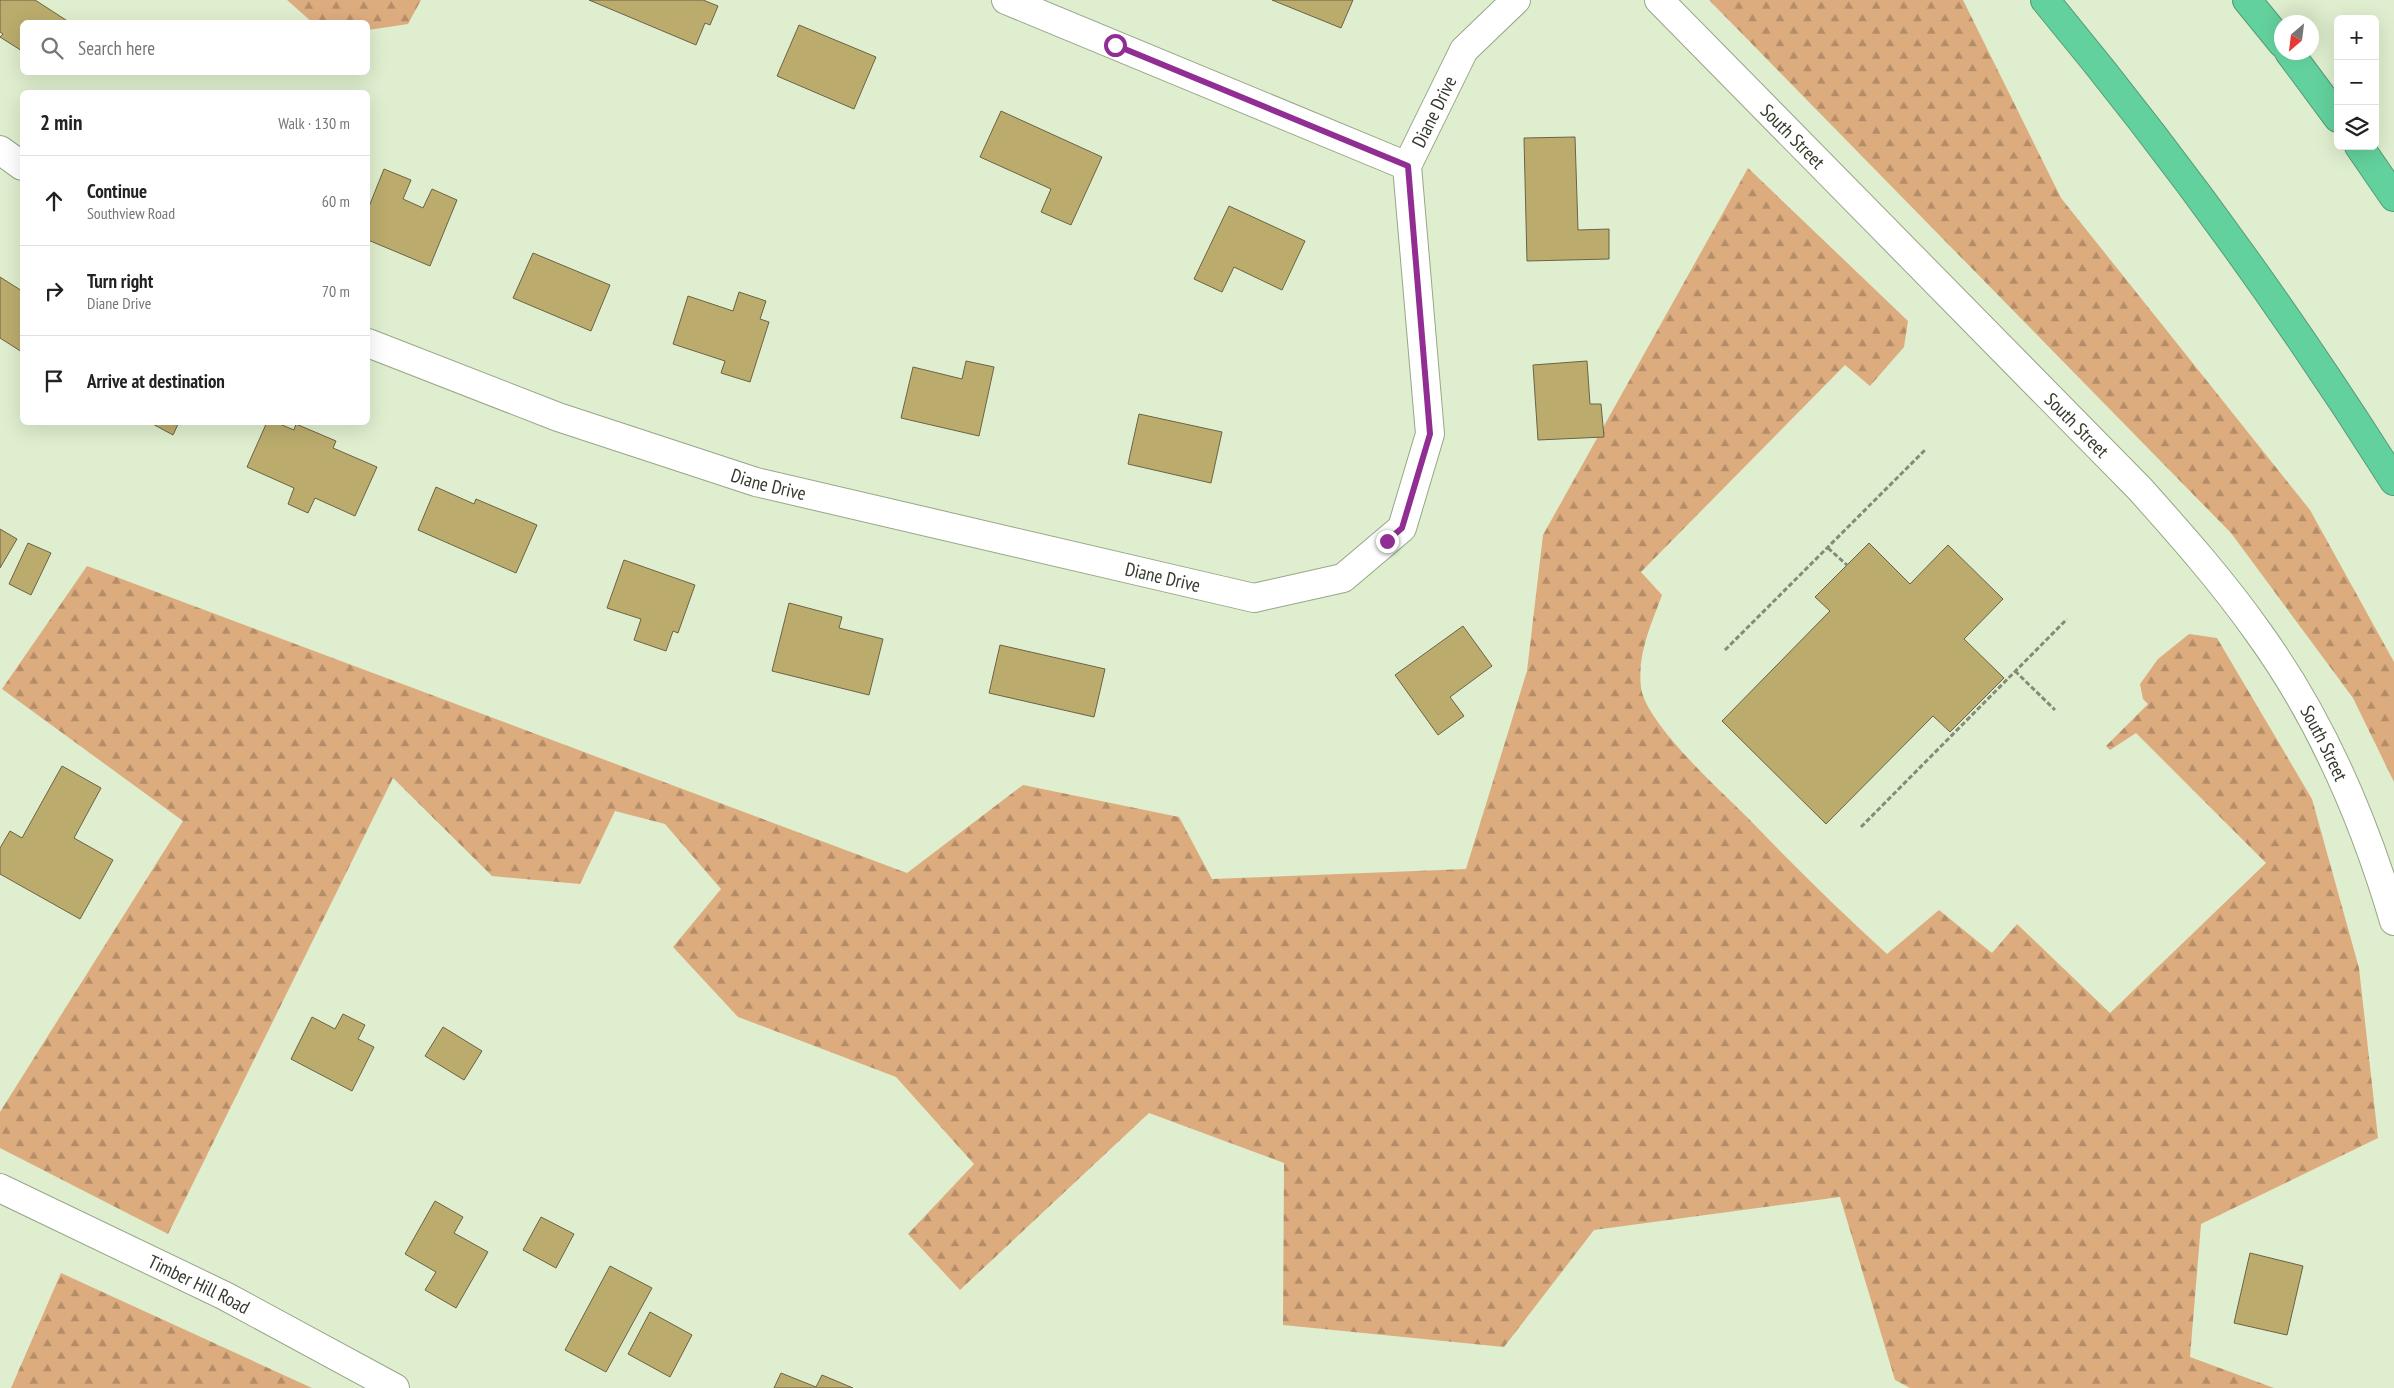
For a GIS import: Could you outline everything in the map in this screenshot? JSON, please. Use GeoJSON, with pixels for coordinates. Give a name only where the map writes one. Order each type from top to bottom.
{"type":"FeatureCollection","features":[{"type":"Feature","properties":{"kind":"highway"},"geometry":{"type":"LineString","coordinates":[[2045,0],[2150,129],[2217,219],[2339,394],[2394,481]]}},
{"type":"Feature","properties":{"kind":"highway"},"geometry":{"type":"LineString","coordinates":[[2247,0],[2274,33]]}},
{"type":"Feature","properties":{"kind":"highway"},"geometry":{"type":"LineString","coordinates":[[2295,60],[2334,113]]}},
{"type":"Feature","properties":{"kind":"highway"},"geometry":{"type":"LineString","coordinates":[[2362,150],[2394,197]]}},
{"type":"Feature","properties":{"kind":"street"},"geometry":{"type":"LineString","coordinates":[[1006,0],[1408,166]]}},
{"type":"Feature","properties":{"kind":"street","name":"Diane Drive"},"geometry":{"type":"LineString","coordinates":[[370,344],[558,417],[756,482],[1254,598],[1343,578],[1402,528],[1430,434],[1408,166],[1464,50],[1516,0]]}},
{"type":"Feature","properties":{"kind":"street","name":"South Street"},"geometry":{"type":"LineString","coordinates":[[1659,0],[2140,489],[2203,560],[2259,633],[2310,714],[2348,790],[2381,876],[2394,921]]}},
{"type":"Feature","properties":{"kind":"street"},"geometry":{"type":"LineString","coordinates":[[0,150],[20,165]]}},
{"type":"Feature","properties":{"kind":"street","name":"Timber Hill Road"},"geometry":{"type":"LineString","coordinates":[[0,1188],[225,1296],[395,1388]]}},
{"type":"Feature","properties":{"kind":"path"},"geometry":{"type":"LineString","coordinates":[[1725,650],[1925,450]]}},
{"type":"Feature","properties":{"kind":"path"},"geometry":{"type":"LineString","coordinates":[[1828,548],[1847,565]]}},
{"type":"Feature","properties":{"kind":"path"},"geometry":{"type":"LineString","coordinates":[[1860,827],[2067,619]]}},
{"type":"Feature","properties":{"kind":"path"},"geometry":{"type":"LineString","coordinates":[[2015,671],[2055,710]]}},
{"type":"Feature","properties":{"kind":"green space"},"geometry":{"type":"Polygon","coordinates":[[[287,0],[421,0],[408,24],[370,30],[370,20],[310,20],[287,0]]]}},
{"type":"Feature","properties":{"kind":"green space"},"geometry":{"type":"Polygon","coordinates":[[[1709,0],[1963,0],[2061,198],[2310,510],[2394,662],[2394,782],[2353,698],[2231,533],[1709,0]]]}},
{"type":"Feature","properties":{"kind":"green space"},"geometry":{"type":"Polygon","coordinates":[[[1748,168],[1908,321],[1904,347],[1870,386],[1845,365],[1641,572],[1662,595],[1649,629],[1641,663],[1641,687],[1646,702],[1669,737],[1703,774],[1816,887],[1887,954],[1939,910],[1992,953],[2017,924],[2110,1013],[2266,863],[2136,733],[2110,750],[2106,746],[2148,704],[2143,699],[2140,684],[2158,659],[2189,634],[2217,638],[2312,799],[2359,968],[2378,1138],[2201,1224],[2190,1357],[2274,1388],[1910,1388],[1895,1380],[1840,1197],[1594,1230],[1504,1347],[1283,1325],[1284,1163],[1149,1113],[960,1290],[908,1234],[974,1164],[896,1077],[738,1017],[673,947],[721,889],[665,824],[615,811],[580,884],[492,876],[393,778],[168,1234],[0,1148],[0,1112],[183,821],[2,689],[87,566],[907,873],[1023,785],[1179,817],[1212,879],[1466,869],[1527,671],[1543,535],[1748,168]]]}},
{"type":"Feature","properties":{"kind":"green space"},"geometry":{"type":"Polygon","coordinates":[[[61,1273],[312,1388],[11,1388],[61,1273]]]}},
{"type":"Feature","properties":{"kind":"building"},"geometry":{"type":"Polygon","coordinates":[[[0,0],[35,0],[66,20],[20,20],[20,50],[0,37],[3,34],[0,32],[0,0]]]}},
{"type":"Feature","properties":{"kind":"building"},"geometry":{"type":"Polygon","coordinates":[[[589,0],[703,0],[718,6],[710,25],[705,23],[696,45],[589,0]]]}},
{"type":"Feature","properties":{"kind":"building"},"geometry":{"type":"Polygon","coordinates":[[[1272,0],[1353,0],[1341,28],[1272,0]]]}},
{"type":"Feature","properties":{"kind":"building"},"geometry":{"type":"Polygon","coordinates":[[[799,25],[876,57],[854,109],[777,76],[799,25]]]}},
{"type":"Feature","properties":{"kind":"building"},"geometry":{"type":"Polygon","coordinates":[[[1001,111],[1102,157],[1071,225],[1041,212],[1051,189],[980,157],[1001,111]]]}},
{"type":"Feature","properties":{"kind":"building"},"geometry":{"type":"Polygon","coordinates":[[[1575,137],[1578,230],[1609,229],[1609,259],[1527,261],[1524,138],[1575,137]]]}},
{"type":"Feature","properties":{"kind":"building"},"geometry":{"type":"Polygon","coordinates":[[[384,169],[411,180],[403,199],[423,208],[432,189],[457,200],[430,266],[370,241],[370,204],[384,169]]]}},
{"type":"Feature","properties":{"kind":"building"},"geometry":{"type":"Polygon","coordinates":[[[1229,206],[1305,241],[1282,290],[1234,267],[1222,292],[1194,279],[1229,206]]]}},
{"type":"Feature","properties":{"kind":"building"},"geometry":{"type":"Polygon","coordinates":[[[533,253],[610,285],[591,331],[513,298],[533,253]]]}},
{"type":"Feature","properties":{"kind":"building"},"geometry":{"type":"Polygon","coordinates":[[[0,277],[20,290],[20,351],[0,338],[0,277]]]}},
{"type":"Feature","properties":{"kind":"building"},"geometry":{"type":"Polygon","coordinates":[[[739,292],[766,301],[760,319],[769,322],[750,382],[721,373],[725,361],[673,344],[688,296],[733,311],[739,292]]]}},
{"type":"Feature","properties":{"kind":"building"},"geometry":{"type":"Polygon","coordinates":[[[966,361],[994,367],[979,436],[901,418],[913,367],[962,379],[966,361]]]}},
{"type":"Feature","properties":{"kind":"building"},"geometry":{"type":"Polygon","coordinates":[[[1587,361],[1590,404],[1601,404],[1604,437],[1538,440],[1533,365],[1587,361]]]}},
{"type":"Feature","properties":{"kind":"building"},"geometry":{"type":"Polygon","coordinates":[[[1139,414],[1222,432],[1211,483],[1128,464],[1139,414]]]}},
{"type":"Feature","properties":{"kind":"building"},"geometry":{"type":"Polygon","coordinates":[[[155,425],[178,425],[173,435],[155,425]]]}},
{"type":"Feature","properties":{"kind":"building"},"geometry":{"type":"Polygon","coordinates":[[[266,425],[282,425],[294,430],[296,425],[298,425],[336,441],[333,448],[377,467],[355,516],[315,498],[308,513],[288,504],[294,488],[247,467],[266,425]]]}},
{"type":"Feature","properties":{"kind":"building"},"geometry":{"type":"Polygon","coordinates":[[[436,487],[474,504],[476,499],[537,525],[516,573],[418,530],[436,487]]]}},
{"type":"Feature","properties":{"kind":"building"},"geometry":{"type":"Polygon","coordinates":[[[0,529],[17,539],[0,568],[0,529]]]}},
{"type":"Feature","properties":{"kind":"building"},"geometry":{"type":"Polygon","coordinates":[[[28,543],[51,553],[31,595],[9,584],[28,543]]]}},
{"type":"Feature","properties":{"kind":"building"},"geometry":{"type":"Polygon","coordinates":[[[1869,543],[1910,584],[1948,545],[2003,599],[1964,639],[2004,678],[1950,732],[1933,716],[1826,824],[1722,721],[1830,611],[1815,597],[1869,543]]]}},
{"type":"Feature","properties":{"kind":"building"},"geometry":{"type":"Polygon","coordinates":[[[624,560],[695,585],[678,633],[673,631],[666,651],[634,640],[641,619],[607,608],[624,560]]]}},
{"type":"Feature","properties":{"kind":"building"},"geometry":{"type":"Polygon","coordinates":[[[789,603],[842,617],[839,628],[883,639],[869,695],[772,671],[789,603]]]}},
{"type":"Feature","properties":{"kind":"building"},"geometry":{"type":"Polygon","coordinates":[[[1463,626],[1492,666],[1450,697],[1464,716],[1438,735],[1395,675],[1463,626]]]}},
{"type":"Feature","properties":{"kind":"building"},"geometry":{"type":"Polygon","coordinates":[[[1000,645],[1105,669],[1094,717],[989,693],[1000,645]]]}},
{"type":"Feature","properties":{"kind":"building"},"geometry":{"type":"Polygon","coordinates":[[[62,766],[101,788],[74,838],[113,860],[80,919],[0,874],[0,848],[10,831],[22,838],[62,766]]]}},
{"type":"Feature","properties":{"kind":"building"},"geometry":{"type":"Polygon","coordinates":[[[343,1014],[365,1025],[358,1039],[374,1047],[352,1091],[291,1059],[312,1017],[335,1029],[343,1014]]]}},
{"type":"Feature","properties":{"kind":"building"},"geometry":{"type":"Polygon","coordinates":[[[443,1027],[482,1051],[464,1080],[425,1056],[443,1027]]]}},
{"type":"Feature","properties":{"kind":"building"},"geometry":{"type":"Polygon","coordinates":[[[435,1201],[463,1217],[454,1233],[488,1252],[456,1308],[425,1290],[436,1272],[405,1254],[435,1201]]]}},
{"type":"Feature","properties":{"kind":"building"},"geometry":{"type":"Polygon","coordinates":[[[541,1217],[574,1234],[556,1268],[523,1250],[541,1217]]]}},
{"type":"Feature","properties":{"kind":"building"},"geometry":{"type":"Polygon","coordinates":[[[2250,1253],[2303,1266],[2287,1335],[2234,1323],[2250,1253]]]}},
{"type":"Feature","properties":{"kind":"building"},"geometry":{"type":"Polygon","coordinates":[[[610,1266],[652,1288],[606,1372],[565,1350],[610,1266]]]}},
{"type":"Feature","properties":{"kind":"building"},"geometry":{"type":"Polygon","coordinates":[[[650,1312],[692,1335],[670,1377],[628,1354],[650,1312]]]}},
{"type":"Feature","properties":{"kind":"building"},"geometry":{"type":"Polygon","coordinates":[[[781,1373],[816,1387],[822,1375],[853,1388],[774,1388],[781,1373]]]}},
{"type":"Feature","properties":{"kind":"route"},"geometry":{"type":"LineString","coordinates":[[1115,45],[1408,166],[1430,434],[1402,528],[1387,541]]}}]}
